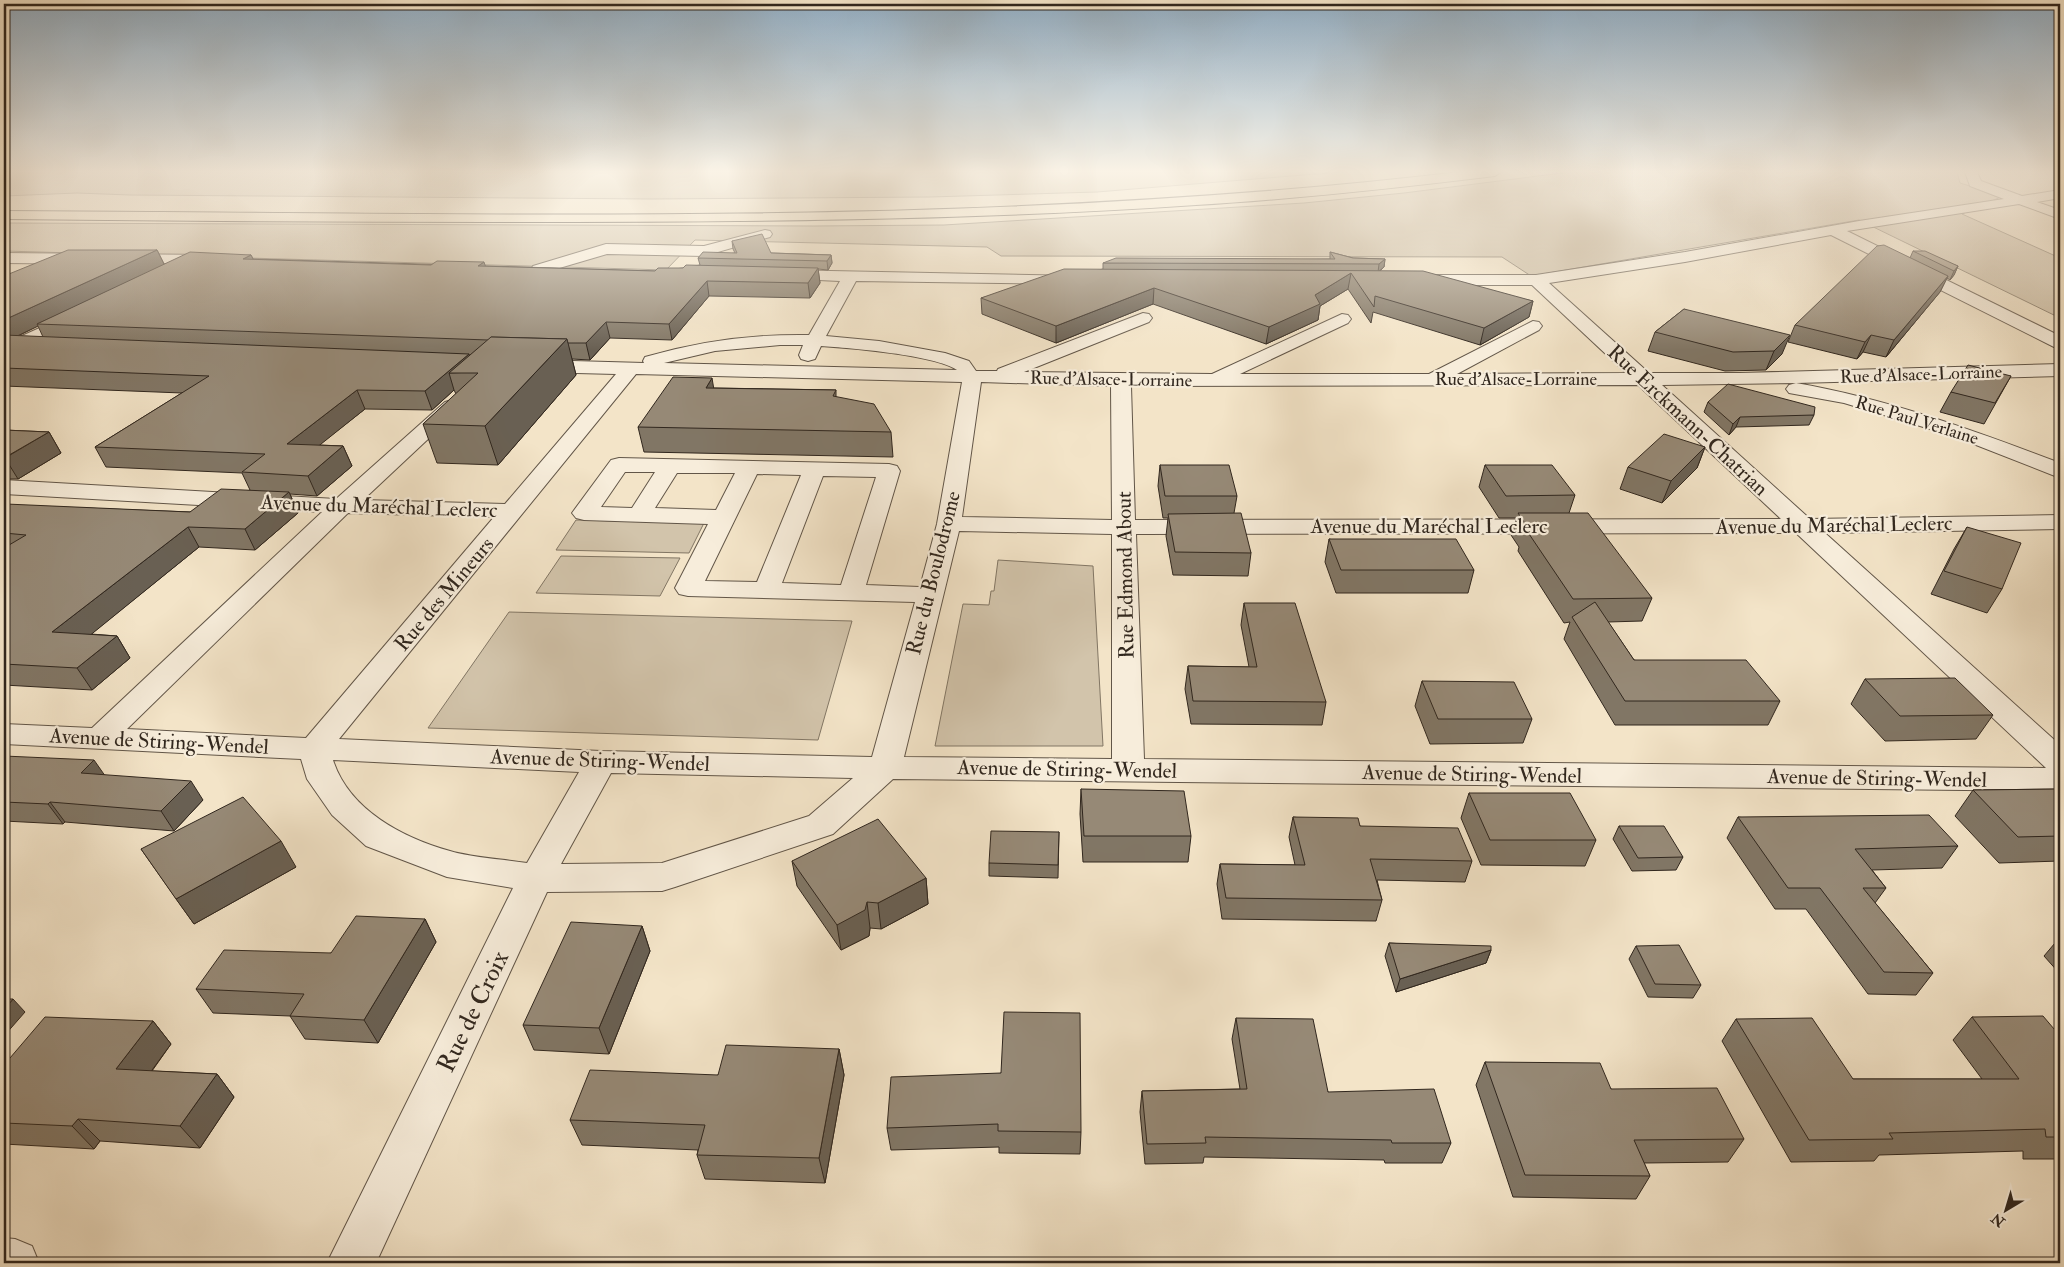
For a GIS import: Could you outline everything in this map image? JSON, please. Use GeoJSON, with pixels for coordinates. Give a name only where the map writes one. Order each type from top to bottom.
{"type":"FeatureCollection","features":[{"type":"Feature","properties":{"kind":"street"},"geometry":{"type":"LineString","coordinates":[[1399,280],[1536,280],[1827,231]]}},
{"type":"Feature","properties":{"kind":"street"},"geometry":{"type":"LineString","coordinates":[[1835,231],[2060,343]]}},
{"type":"Feature","properties":{"kind":"street"},"geometry":{"type":"LineString","coordinates":[[539,269],[606,249],[704,251],[765,234]]}},
{"type":"Feature","properties":{"kind":"street"},"geometry":{"type":"LineString","coordinates":[[4,258],[222,261]]}},
{"type":"Feature","properties":{"kind":"street"},"geometry":{"type":"LineString","coordinates":[[157,277],[193,260]]}},
{"type":"Feature","properties":{"kind":"street"},"geometry":{"type":"LineString","coordinates":[[520,268],[587,270]]}},
{"type":"Feature","properties":{"kind":"street"},"geometry":{"type":"LineString","coordinates":[[761,275],[1095,279]]}},
{"type":"Feature","properties":{"kind":"street"},"geometry":{"type":"LineString","coordinates":[[801,373],[815,339],[850,277]]}},
{"type":"Feature","properties":{"kind":"street","name":"Rue Erckmann-Chatrian"},"geometry":{"type":"LineString","coordinates":[[1536,280],[2060,763]]}},
{"type":"Feature","properties":{"kind":"street"},"geometry":{"type":"LineString","coordinates":[[7,348],[86,312]]}},
{"type":"Feature","properties":{"kind":"street"},"geometry":{"type":"LineString","coordinates":[[983,377],[1143,318]]}},
{"type":"Feature","properties":{"kind":"street"},"geometry":{"type":"LineString","coordinates":[[1212,380],[1342,319]]}},
{"type":"Feature","properties":{"kind":"street"},"geometry":{"type":"LineString","coordinates":[[1432,379],[1533,326]]}},
{"type":"Feature","properties":{"kind":"street","name":"Rue d'Alsace-Lorraine"},"geometry":{"type":"LineString","coordinates":[[630,369],[666,356],[708,347],[761,340],[815,339],[874,345],[936,357],[962,365],[983,377]]}},
{"type":"Feature","properties":{"kind":"street"},"geometry":{"type":"LineString","coordinates":[[7,348],[53,348]]}},
{"type":"Feature","properties":{"kind":"street","name":"Rue d'Alsace-Lorraine"},"geometry":{"type":"LineString","coordinates":[[518,366],[1121,380],[1740,379],[2060,370]]}},
{"type":"Feature","properties":{"kind":"street","name":"Rue des Mineurs"},"geometry":{"type":"LineString","coordinates":[[314,750],[630,369]]}},
{"type":"Feature","properties":{"kind":"street","name":"Rue du Boulodrome"},"geometry":{"type":"LineString","coordinates":[[885,768],[949,524],[983,377]]}},
{"type":"Feature","properties":{"kind":"street","name":"Rue Paul Verlaine"},"geometry":{"type":"LineString","coordinates":[[1740,379],[1848,398],[1960,432],[2060,471]]}},
{"type":"Feature","properties":{"kind":"street","name":"Rue Edmond About"},"geometry":{"type":"LineString","coordinates":[[1121,380],[1128,770]]}},
{"type":"Feature","properties":{"kind":"street"},"geometry":{"type":"LineString","coordinates":[[100,738],[342,506],[467,392]]}},
{"type":"Feature","properties":{"kind":"street"},"geometry":{"type":"LineString","coordinates":[[724,517],[584,513],[619,464],[888,471],[851,593]]}},
{"type":"Feature","properties":{"kind":"street"},"geometry":{"type":"LineString","coordinates":[[639,515],[670,466]]}},
{"type":"Feature","properties":{"kind":"street"},"geometry":{"type":"LineString","coordinates":[[749,468],[688,588],[930,595]]}},
{"type":"Feature","properties":{"kind":"street"},"geometry":{"type":"LineString","coordinates":[[766,591],[816,469]]}},
{"type":"Feature","properties":{"kind":"street","name":"Avenue du Maréchal Leclerc"},"geometry":{"type":"LineString","coordinates":[[4,487],[342,506],[514,511]]}},
{"type":"Feature","properties":{"kind":"street","name":"Avenue du Maréchal Leclerc"},"geometry":{"type":"LineString","coordinates":[[949,524],[1125,527],[1803,526],[2060,522]]}},
{"type":"Feature","properties":{"kind":"street","name":"Avenue de Stiring-Wendel"},"geometry":{"type":"LineString","coordinates":[[4,734],[601,762],[885,768],[2060,780]]}},
{"type":"Feature","properties":{"kind":"street"},"geometry":{"type":"LineString","coordinates":[[314,750],[323,779],[344,807],[378,838],[447,864],[536,878],[662,877],[821,825],[885,768]]}},
{"type":"Feature","properties":{"kind":"street","name":"Rue de Croix"},"geometry":{"type":"LineString","coordinates":[[350,1263],[536,878],[601,762]]}},
{"type":"Feature","properties":{"kind":"street"},"geometry":{"type":"LineString","coordinates":[[4,1262],[15,1263]]}},
{"type":"Feature","properties":{"kind":"shaded area"},"geometry":{"type":"Polygon","coordinates":[[[4,231],[1794,231],[1531,276],[1502,257],[1001,256],[987,247],[695,240],[666,270],[4,251],[4,231]]]}},
{"type":"Feature","properties":{"kind":"shaded area"},"geometry":{"type":"Polygon","coordinates":[[[1882,231],[2000,231],[2060,258],[2060,318],[1882,231]]]}},
{"type":"Feature","properties":{"kind":"shaded area"},"geometry":{"type":"Polygon","coordinates":[[[576,520],[704,523],[689,553],[556,550],[576,520]]]}},
{"type":"Feature","properties":{"kind":"shaded area"},"geometry":{"type":"Polygon","coordinates":[[[561,556],[680,558],[660,596],[536,593],[561,556]]]}},
{"type":"Feature","properties":{"kind":"shaded area"},"geometry":{"type":"Polygon","coordinates":[[[998,560],[1093,566],[1103,746],[935,746],[963,604],[989,605],[991,591],[994,591],[998,560]]]}},
{"type":"Feature","properties":{"kind":"shaded area"},"geometry":{"type":"Polygon","coordinates":[[[509,612],[852,621],[818,740],[428,728],[509,612]]]}},
{"type":"Feature","properties":{"kind":"building"},"geometry":{"type":"Polygon","coordinates":[[[762,234],[771,253],[831,255],[827,261],[698,258],[703,252],[737,253],[732,241],[762,234]]]}},
{"type":"Feature","properties":{"kind":"building"},"geometry":{"type":"Polygon","coordinates":[[[1884,245],[1948,276],[1894,340],[1871,335],[1865,342],[1795,325],[1877,246],[1884,245]]]}},
{"type":"Feature","properties":{"kind":"building"},"geometry":{"type":"Polygon","coordinates":[[[68,250],[157,250],[4,320],[4,276],[68,250]]]}},
{"type":"Feature","properties":{"kind":"building"},"geometry":{"type":"Polygon","coordinates":[[[1913,251],[1925,251],[1958,266],[1954,271],[1913,251]]]}},
{"type":"Feature","properties":{"kind":"building"},"geometry":{"type":"Polygon","coordinates":[[[190,252],[251,255],[243,259],[431,265],[437,261],[484,262],[478,266],[655,271],[658,268],[683,268],[686,265],[818,268],[808,283],[707,281],[669,324],[606,322],[586,343],[568,343],[567,339],[491,337],[488,340],[37,324],[190,252]]]}},
{"type":"Feature","properties":{"kind":"building"},"geometry":{"type":"Polygon","coordinates":[[[1330,252],[1353,258],[1385,259],[1379,264],[1103,263],[1116,258],[1335,259],[1330,252]]]}},
{"type":"Feature","properties":{"kind":"building"},"geometry":{"type":"Polygon","coordinates":[[[1064,269],[1423,271],[1533,301],[1484,328],[1375,296],[1374,307],[1351,273],[1315,295],[1320,304],[1269,327],[1154,288],[1056,326],[981,298],[1064,269]]]}},
{"type":"Feature","properties":{"kind":"building"},"geometry":{"type":"Polygon","coordinates":[[[1684,309],[1790,335],[1774,351],[1733,352],[1655,332],[1684,309]]]}},
{"type":"Feature","properties":{"kind":"building"},"geometry":{"type":"Polygon","coordinates":[[[4,335],[469,354],[425,391],[357,390],[287,444],[343,446],[308,476],[242,472],[265,454],[95,447],[209,376],[4,368],[4,335]]]}},
{"type":"Feature","properties":{"kind":"building"},"geometry":{"type":"Polygon","coordinates":[[[491,337],[567,339],[485,426],[423,424],[478,373],[449,373],[491,337]]]}},
{"type":"Feature","properties":{"kind":"building"},"geometry":{"type":"Polygon","coordinates":[[[1968,365],[2011,376],[1995,403],[1951,392],[1968,365]]]}},
{"type":"Feature","properties":{"kind":"building"},"geometry":{"type":"Polygon","coordinates":[[[673,377],[712,378],[706,388],[836,390],[833,396],[874,404],[891,432],[638,427],[673,377]]]}},
{"type":"Feature","properties":{"kind":"building"},"geometry":{"type":"Polygon","coordinates":[[[1728,384],[1815,407],[1814,415],[1740,417],[1733,424],[1708,402],[1728,384]]]}},
{"type":"Feature","properties":{"kind":"building"},"geometry":{"type":"Polygon","coordinates":[[[4,430],[49,432],[4,458],[4,430]]]}},
{"type":"Feature","properties":{"kind":"building"},"geometry":{"type":"Polygon","coordinates":[[[1664,434],[1705,447],[1671,481],[1628,467],[1664,434]]]}},
{"type":"Feature","properties":{"kind":"building"},"geometry":{"type":"Polygon","coordinates":[[[1160,465],[1229,465],[1237,496],[1165,496],[1160,465]]]}},
{"type":"Feature","properties":{"kind":"building"},"geometry":{"type":"Polygon","coordinates":[[[1485,465],[1552,465],[1575,495],[1506,496],[1485,465]]]}},
{"type":"Feature","properties":{"kind":"building"},"geometry":{"type":"Polygon","coordinates":[[[221,489],[289,492],[245,529],[188,527],[52,632],[117,636],[77,668],[4,664],[4,627],[8,624],[4,624],[4,548],[26,535],[4,533],[4,505],[190,512],[221,489]]]}},
{"type":"Feature","properties":{"kind":"building"},"geometry":{"type":"Polygon","coordinates":[[[1241,513],[1251,553],[1175,552],[1168,514],[1241,513]]]}},
{"type":"Feature","properties":{"kind":"building"},"geometry":{"type":"Polygon","coordinates":[[[1518,513],[1588,513],[1652,598],[1573,599],[1525,528],[1528,528],[1518,513]]]}},
{"type":"Feature","properties":{"kind":"building"},"geometry":{"type":"Polygon","coordinates":[[[1967,527],[2021,543],[2002,589],[1944,571],[1967,527]]]}},
{"type":"Feature","properties":{"kind":"building"},"geometry":{"type":"Polygon","coordinates":[[[1329,539],[1456,539],[1474,570],[1341,570],[1329,539]]]}},
{"type":"Feature","properties":{"kind":"building"},"geometry":{"type":"Polygon","coordinates":[[[1595,602],[1634,660],[1746,660],[1780,701],[1625,701],[1572,617],[1595,602]]]}},
{"type":"Feature","properties":{"kind":"building"},"geometry":{"type":"Polygon","coordinates":[[[1244,603],[1295,603],[1326,702],[1193,701],[1188,666],[1257,667],[1244,603]]]}},
{"type":"Feature","properties":{"kind":"building"},"geometry":{"type":"Polygon","coordinates":[[[1955,678],[1993,715],[1900,716],[1865,679],[1955,678]]]}},
{"type":"Feature","properties":{"kind":"building"},"geometry":{"type":"Polygon","coordinates":[[[1422,681],[1514,682],[1532,719],[1438,719],[1422,681]]]}},
{"type":"Feature","properties":{"kind":"building"},"geometry":{"type":"Polygon","coordinates":[[[4,756],[94,760],[81,773],[191,781],[161,811],[50,802],[48,804],[4,802],[4,756]]]}},
{"type":"Feature","properties":{"kind":"building"},"geometry":{"type":"Polygon","coordinates":[[[1081,789],[1184,791],[1191,836],[1084,836],[1081,789]]]}},
{"type":"Feature","properties":{"kind":"building"},"geometry":{"type":"Polygon","coordinates":[[[2060,789],[2060,836],[2018,837],[1973,790],[2060,789]]]}},
{"type":"Feature","properties":{"kind":"building"},"geometry":{"type":"Polygon","coordinates":[[[1469,793],[1570,793],[1596,840],[1490,840],[1469,793]]]}},
{"type":"Feature","properties":{"kind":"building"},"geometry":{"type":"Polygon","coordinates":[[[243,797],[281,841],[176,899],[141,849],[243,797]]]}},
{"type":"Feature","properties":{"kind":"building"},"geometry":{"type":"Polygon","coordinates":[[[1929,815],[1958,846],[1855,849],[1886,888],[1863,888],[1933,973],[1884,972],[1820,888],[1788,888],[1738,817],[1929,815]]]}},
{"type":"Feature","properties":{"kind":"building"},"geometry":{"type":"Polygon","coordinates":[[[1293,817],[1358,818],[1360,826],[1458,828],[1472,861],[1370,859],[1382,900],[1226,898],[1220,864],[1305,865],[1293,817]]]}},
{"type":"Feature","properties":{"kind":"building"},"geometry":{"type":"Polygon","coordinates":[[[878,819],[926,878],[878,903],[867,902],[865,910],[837,925],[792,861],[878,819]]]}},
{"type":"Feature","properties":{"kind":"building"},"geometry":{"type":"Polygon","coordinates":[[[1619,826],[1664,826],[1683,857],[1638,858],[1619,826]]]}},
{"type":"Feature","properties":{"kind":"building"},"geometry":{"type":"Polygon","coordinates":[[[991,831],[1059,832],[1058,865],[989,863],[991,831]]]}},
{"type":"Feature","properties":{"kind":"building"},"geometry":{"type":"Polygon","coordinates":[[[356,916],[425,919],[364,1020],[290,1016],[304,994],[196,989],[224,950],[331,953],[356,916]]]}},
{"type":"Feature","properties":{"kind":"building"},"geometry":{"type":"Polygon","coordinates":[[[571,922],[642,926],[599,1028],[523,1025],[571,922]]]}},
{"type":"Feature","properties":{"kind":"building"},"geometry":{"type":"Polygon","coordinates":[[[1389,943],[1491,946],[1491,950],[1400,979],[1389,943]]]}},
{"type":"Feature","properties":{"kind":"building"},"geometry":{"type":"Polygon","coordinates":[[[1679,945],[1701,985],[1655,984],[1636,946],[1679,945]]]}},
{"type":"Feature","properties":{"kind":"building"},"geometry":{"type":"Polygon","coordinates":[[[4,999],[13,999],[4,1010],[4,999]]]}},
{"type":"Feature","properties":{"kind":"building"},"geometry":{"type":"Polygon","coordinates":[[[1004,1012],[1080,1013],[1081,1132],[998,1131],[998,1124],[887,1128],[891,1077],[1001,1073],[1004,1012]]]}},
{"type":"Feature","properties":{"kind":"building"},"geometry":{"type":"Polygon","coordinates":[[[2043,1016],[2060,1036],[2060,1137],[2046,1137],[2045,1129],[1889,1133],[1893,1139],[1809,1140],[1736,1019],[1812,1018],[1853,1079],[2019,1079],[1972,1017],[2043,1016]]]}},
{"type":"Feature","properties":{"kind":"building"},"geometry":{"type":"Polygon","coordinates":[[[45,1017],[153,1021],[116,1069],[217,1074],[180,1126],[78,1119],[72,1126],[4,1123],[4,1065],[45,1017]]]}},
{"type":"Feature","properties":{"kind":"building"},"geometry":{"type":"Polygon","coordinates":[[[1236,1018],[1313,1019],[1328,1092],[1434,1089],[1451,1143],[1392,1143],[1391,1140],[1205,1137],[1206,1143],[1147,1144],[1142,1091],[1247,1089],[1236,1018]]]}},
{"type":"Feature","properties":{"kind":"building"},"geometry":{"type":"Polygon","coordinates":[[[726,1045],[839,1049],[819,1158],[697,1155],[705,1125],[570,1120],[590,1070],[718,1075],[726,1045]]]}},
{"type":"Feature","properties":{"kind":"building"},"geometry":{"type":"Polygon","coordinates":[[[1485,1062],[1600,1063],[1611,1089],[1717,1088],[1744,1139],[1634,1140],[1650,1176],[1525,1175],[1485,1062]]]}}]}
